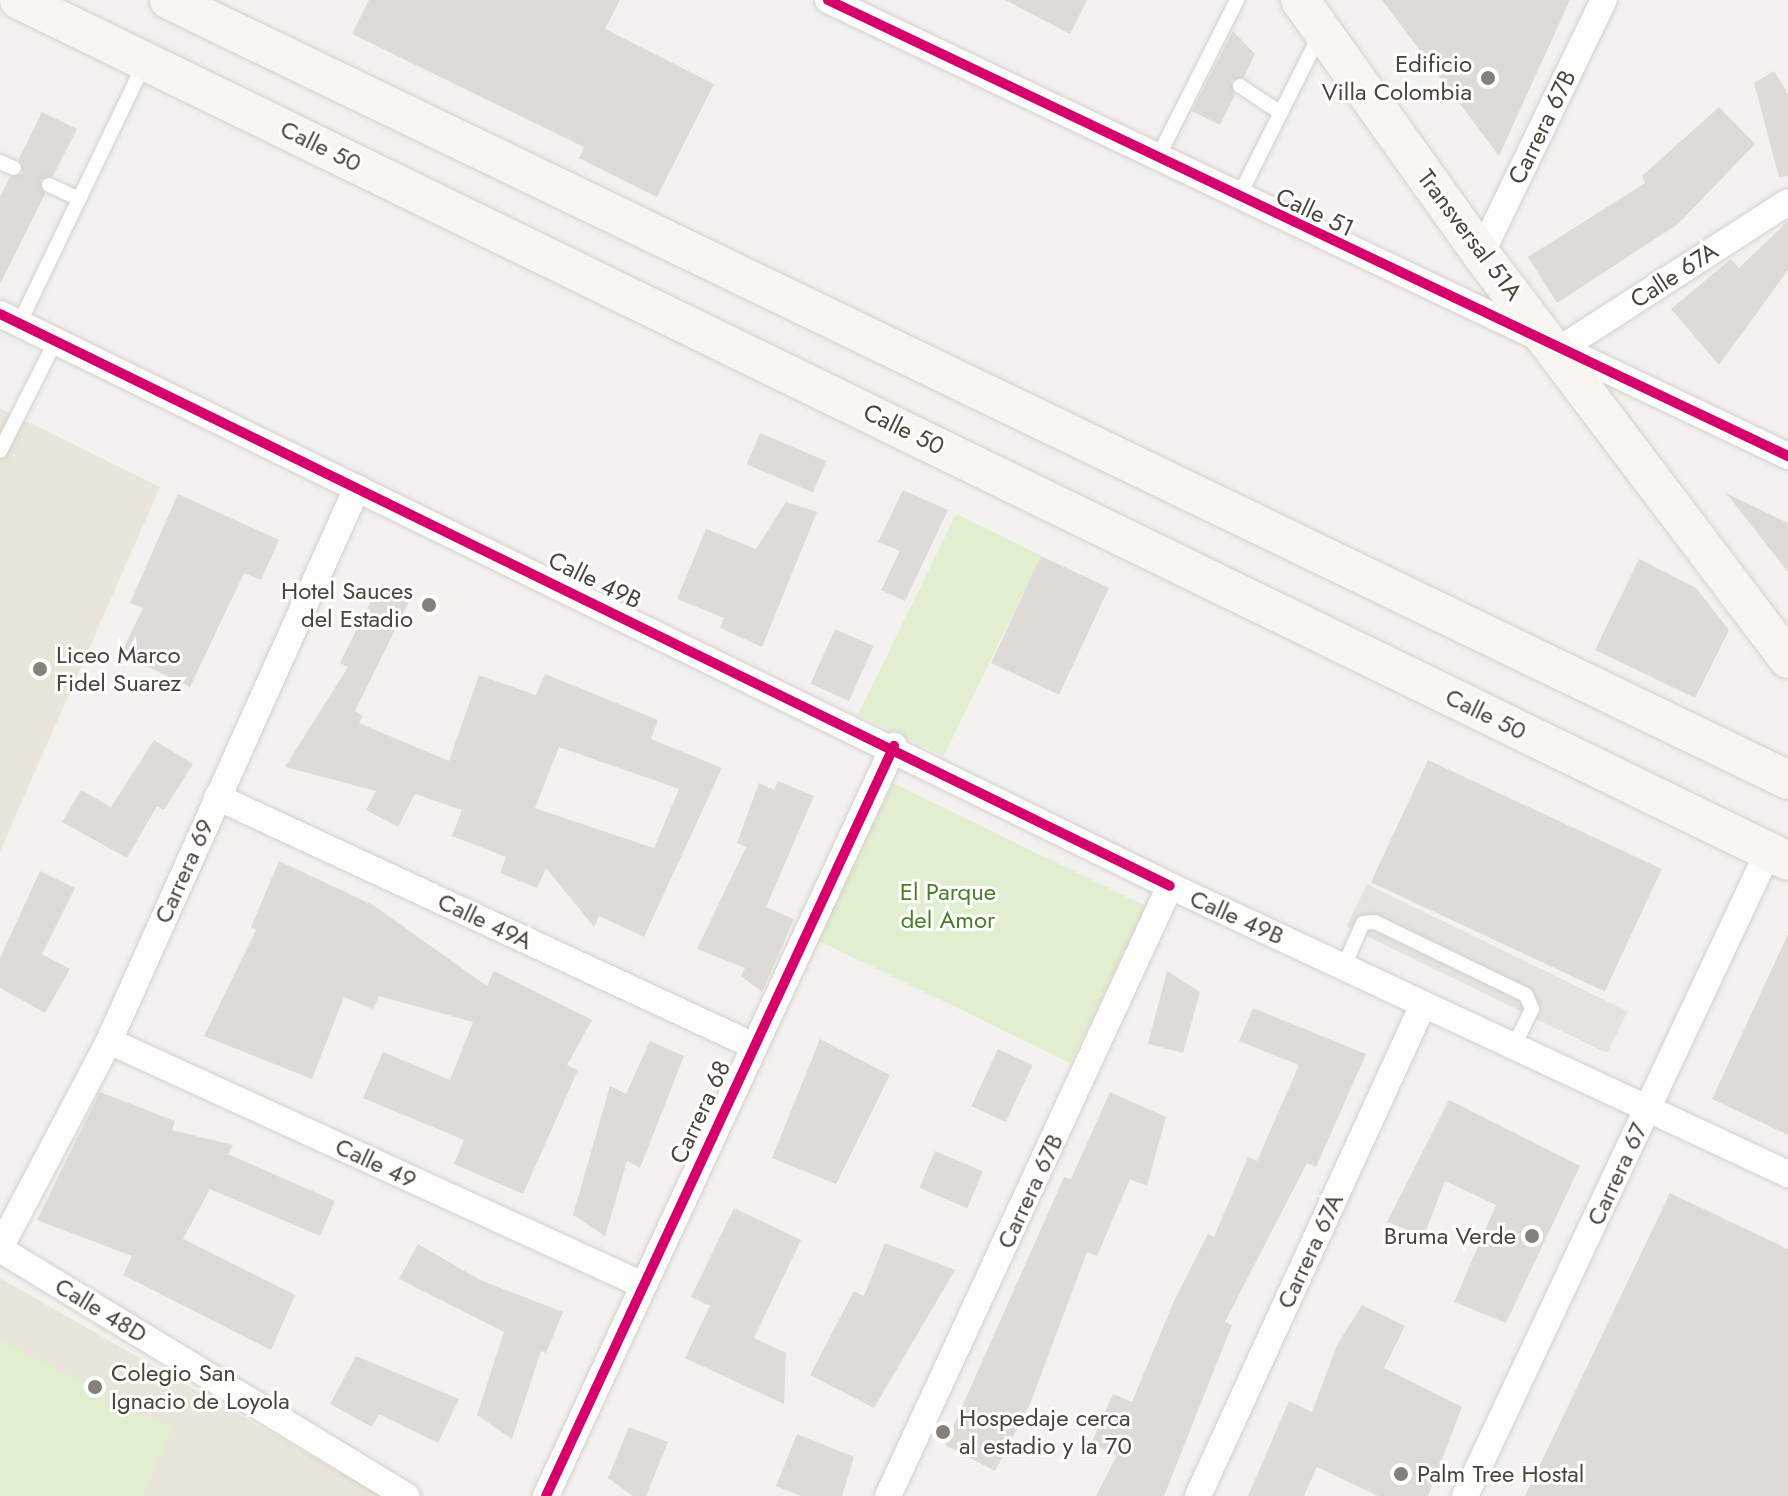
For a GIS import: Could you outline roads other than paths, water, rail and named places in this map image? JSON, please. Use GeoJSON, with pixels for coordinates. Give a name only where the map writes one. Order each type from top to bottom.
{"type":"FeatureCollection","features":[{"type":"Feature","properties":{"kind":"main road","name":"Calle 50"},"geometry":{"type":"LineString","coordinates":[[19,0],[1781,849]]}},
{"type":"Feature","properties":{"kind":"main road"},"geometry":{"type":"LineString","coordinates":[[169,0],[1788,780]]}},
{"type":"Feature","properties":{"kind":"main road","name":"Transversal 51A"},"geometry":{"type":"LineString","coordinates":[[1311,15],[1481,254],[1560,349],[1788,659]]}},
{"type":"Feature","properties":{"kind":"street","name":"Calle 51"},"geometry":{"type":"LineString","coordinates":[[828,0],[1238,198],[1788,456]]}},
{"type":"Feature","properties":{"kind":"street","name":"Carrera 67B"},"geometry":{"type":"LineString","coordinates":[[1481,254],[1604,0]]}},
{"type":"Feature","properties":{"kind":"street","name":"Calle 67A"},"geometry":{"type":"LineString","coordinates":[[1560,349],[1788,202]]}},
{"type":"Feature","properties":{"kind":"street","name":"Calle 49B"},"geometry":{"type":"LineString","coordinates":[[9,319],[894,746],[1170,886],[1344,966],[1422,1007],[1515,1044],[1788,1174]]}},
{"type":"Feature","properties":{"kind":"street","name":"Carrera 69"},"geometry":{"type":"LineString","coordinates":[[0,1248],[109,1041],[357,488]]}},
{"type":"Feature","properties":{"kind":"street","name":"Carrera 68"},"geometry":{"type":"LineString","coordinates":[[546,1496],[752,1045],[894,746]]}},
{"type":"Feature","properties":{"kind":"street","name":"Calle 49A"},"geometry":{"type":"LineString","coordinates":[[217,797],[752,1045]]}},
{"type":"Feature","properties":{"kind":"street","name":"Carrera 67"},"geometry":{"type":"LineString","coordinates":[[1465,1496],[1648,1108],[1781,849]]}},
{"type":"Feature","properties":{"kind":"street","name":"Carrera 67B"},"geometry":{"type":"LineString","coordinates":[[888,1496],[1170,886]]}},
{"type":"Feature","properties":{"kind":"street","name":"Carrera 67A"},"geometry":{"type":"LineString","coordinates":[[1198,1496],[1422,1007]]}},
{"type":"Feature","properties":{"kind":"street","name":"Calle 49"},"geometry":{"type":"LineString","coordinates":[[109,1041],[643,1285]]}},
{"type":"Feature","properties":{"kind":"street","name":"Calle 48D"},"geometry":{"type":"LineString","coordinates":[[0,1248],[407,1496]]}},
{"type":"Feature","properties":{"kind":"lane"},"geometry":{"type":"LineString","coordinates":[[1158,157],[1208,66],[1237,0]]}},
{"type":"Feature","properties":{"kind":"lane"},"geometry":{"type":"LineString","coordinates":[[1238,198],[1281,113],[1311,15]]}},
{"type":"Feature","properties":{"kind":"lane"},"geometry":{"type":"LineString","coordinates":[[9,319],[79,199],[146,60]]}},
{"type":"Feature","properties":{"kind":"lane"},"geometry":{"type":"LineString","coordinates":[[1240,86],[1281,113]]}},
{"type":"Feature","properties":{"kind":"lane"},"geometry":{"type":"LineString","coordinates":[[49,185],[79,199]]}},
{"type":"Feature","properties":{"kind":"lane"},"geometry":{"type":"LineString","coordinates":[[0,451],[55,342]]}},
{"type":"Feature","properties":{"kind":"lane"},"geometry":{"type":"LineString","coordinates":[[1344,966],[1363,923],[1375,922],[1526,995],[1532,1009],[1515,1044]]}},
{"type":"Feature","properties":{"kind":"place","name":"Edificio Villa Colombia"},"geometry":{"type":"Point","coordinates":[1488,78]}},
{"type":"Feature","properties":{"kind":"place","name":"Hotel Sauces del Estadio"},"geometry":{"type":"Point","coordinates":[429,605]}},
{"type":"Feature","properties":{"kind":"place","name":"Liceo Marco Fidel Suarez"},"geometry":{"type":"Point","coordinates":[40,669]}},
{"type":"Feature","properties":{"kind":"place","name":"Bruma Verde"},"geometry":{"type":"Point","coordinates":[1532,1236]}},
{"type":"Feature","properties":{"kind":"place","name":"Colegio San Ignacio de Loyola"},"geometry":{"type":"Point","coordinates":[95,1387]}},
{"type":"Feature","properties":{"kind":"place","name":"Hospedaje cerca al estadio y la 70"},"geometry":{"type":"Point","coordinates":[943,1432]}},
{"type":"Feature","properties":{"kind":"place","name":"Palm Tree Hostal"},"geometry":{"type":"Point","coordinates":[1401,1474]}},
{"type":"Feature","properties":{"kind":"park label","name":"El Parque del Amor"},"geometry":{"type":"Point","coordinates":[948,906]}}]}
